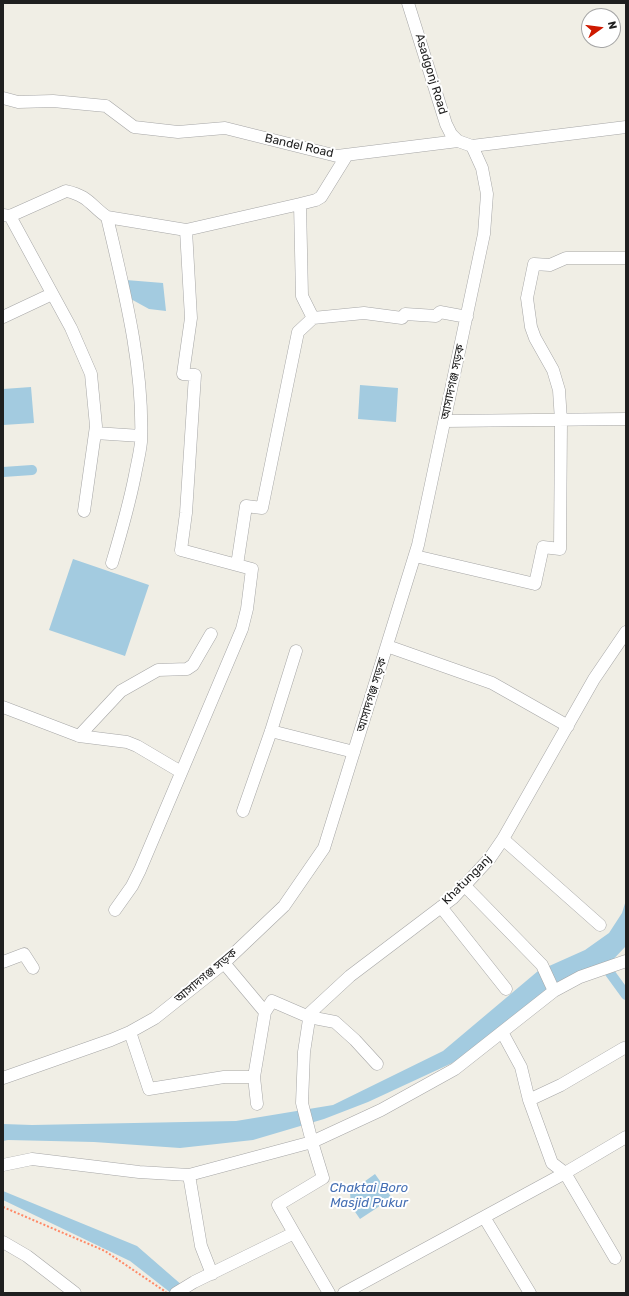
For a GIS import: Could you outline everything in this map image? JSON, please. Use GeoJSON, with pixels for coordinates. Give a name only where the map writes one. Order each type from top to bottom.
{"type":"FeatureCollection","features":[{"type":"Feature","properties":{"kind":"street","name":"Asadgonj Road"},"geometry":{"type":"LineString","coordinates":[[408,3],[446,124],[451,134],[458,141]]}},
{"type":"Feature","properties":{"kind":"street","name":"Bandel Road"},"geometry":{"type":"LineString","coordinates":[[3,98],[18,102],[53,101],[106,106],[134,127],[178,132],[225,128],[338,156],[458,141],[472,146],[626,127]]}},
{"type":"Feature","properties":{"kind":"street","name":"আসাদগঞ্জ সড়ক"},"geometry":{"type":"LineString","coordinates":[[3,1078],[130,1032],[155,1018],[224,963],[284,906],[324,848],[415,556],[467,317],[484,234],[488,194],[482,168],[472,146]]}},
{"type":"Feature","properties":{"kind":"street"},"geometry":{"type":"LineString","coordinates":[[84,511],[96,426],[91,374],[71,328],[6,215],[66,191],[87,198],[97,210],[107,217],[186,230],[316,200],[321,197],[347,155]]}},
{"type":"Feature","properties":{"kind":"street"},"geometry":{"type":"LineString","coordinates":[[300,204],[302,296],[312,318]]}},
{"type":"Feature","properties":{"kind":"street"},"geometry":{"type":"LineString","coordinates":[[107,217],[120,275],[135,355],[140,397],[141,436],[126,521],[112,563]]}},
{"type":"Feature","properties":{"kind":"street"},"geometry":{"type":"LineString","coordinates":[[115,910],[132,886],[242,629],[247,609],[252,569],[181,550],[186,513],[195,375],[183,374],[191,318],[186,230]]}},
{"type":"Feature","properties":{"kind":"street"},"geometry":{"type":"LineString","coordinates":[[415,556],[534,584],[542,546],[560,549],[562,421],[559,390],[553,370],[534,338],[531,327],[527,298],[534,264],[550,265],[566,258],[626,258]]}},
{"type":"Feature","properties":{"kind":"street"},"geometry":{"type":"LineString","coordinates":[[3,317],[52,294]]}},
{"type":"Feature","properties":{"kind":"street"},"geometry":{"type":"LineString","coordinates":[[237,565],[246,506],[262,508],[298,332],[312,318],[364,313],[402,318],[405,314],[436,316],[440,312],[467,317]]}},
{"type":"Feature","properties":{"kind":"street"},"geometry":{"type":"LineString","coordinates":[[445,421],[562,421],[626,419]]}},
{"type":"Feature","properties":{"kind":"street"},"geometry":{"type":"LineString","coordinates":[[95,433],[141,436]]}},
{"type":"Feature","properties":{"kind":"street","name":"Khatunganj"},"geometry":{"type":"LineString","coordinates":[[309,1017],[310,1013],[350,976],[441,907],[490,858],[503,839],[594,679],[626,632]]}},
{"type":"Feature","properties":{"kind":"street"},"geometry":{"type":"LineString","coordinates":[[79,736],[121,691],[158,670],[187,669],[192,665],[211,634]]}},
{"type":"Feature","properties":{"kind":"street"},"geometry":{"type":"LineString","coordinates":[[387,646],[492,683],[568,726]]}},
{"type":"Feature","properties":{"kind":"street"},"geometry":{"type":"LineString","coordinates":[[243,811],[271,731],[296,651]]}},
{"type":"Feature","properties":{"kind":"street"},"geometry":{"type":"LineString","coordinates":[[3,707],[79,736],[127,742],[137,746],[181,772]]}},
{"type":"Feature","properties":{"kind":"street"},"geometry":{"type":"LineString","coordinates":[[271,731],[354,752]]}},
{"type":"Feature","properties":{"kind":"street"},"geometry":{"type":"LineString","coordinates":[[503,839],[600,925]]}},
{"type":"Feature","properties":{"kind":"street"},"geometry":{"type":"LineString","coordinates":[[464,885],[542,965],[554,991]]}},
{"type":"Feature","properties":{"kind":"street"},"geometry":{"type":"LineString","coordinates":[[441,907],[506,989]]}},
{"type":"Feature","properties":{"kind":"street"},"geometry":{"type":"LineString","coordinates":[[3,962],[24,954],[34,968]]}},
{"type":"Feature","properties":{"kind":"street"},"geometry":{"type":"LineString","coordinates":[[3,1166],[32,1159],[139,1172],[189,1175],[311,1138],[381,1110],[456,1069],[554,991],[580,977],[626,961]]}},
{"type":"Feature","properties":{"kind":"street"},"geometry":{"type":"LineString","coordinates":[[224,963],[265,1012]]}},
{"type":"Feature","properties":{"kind":"street"},"geometry":{"type":"LineString","coordinates":[[257,1104],[254,1077],[265,1012],[272,1001],[309,1017],[335,1022],[355,1040],[377,1064]]}},
{"type":"Feature","properties":{"kind":"street"},"geometry":{"type":"LineString","coordinates":[[309,1017],[304,1052],[302,1103],[323,1178],[278,1205],[329,1293]]}},
{"type":"Feature","properties":{"kind":"street"},"geometry":{"type":"LineString","coordinates":[[130,1032],[149,1089],[224,1077],[254,1077]]}},
{"type":"Feature","properties":{"kind":"street"},"geometry":{"type":"LineString","coordinates":[[502,1032],[521,1067],[529,1100],[552,1163],[565,1173],[615,1258]]}},
{"type":"Feature","properties":{"kind":"street"},"geometry":{"type":"LineString","coordinates":[[529,1100],[561,1085],[624,1048]]}},
{"type":"Feature","properties":{"kind":"street"},"geometry":{"type":"LineString","coordinates":[[347,1292],[565,1173],[626,1137]]}},
{"type":"Feature","properties":{"kind":"street"},"geometry":{"type":"LineString","coordinates":[[189,1175],[201,1246],[212,1274]]}},
{"type":"Feature","properties":{"kind":"street"},"geometry":{"type":"LineString","coordinates":[[484,1217],[530,1293]]}},
{"type":"Feature","properties":{"kind":"street"},"geometry":{"type":"LineString","coordinates":[[176,1293],[194,1282],[294,1233]]}},
{"type":"Feature","properties":{"kind":"street"},"geometry":{"type":"LineString","coordinates":[[3,1242],[27,1256],[74,1293]]}},
{"type":"Feature","properties":{"kind":"path"},"geometry":{"type":"LineString","coordinates":[[3,1207],[105,1252],[168,1293]]}},
{"type":"Feature","properties":{"kind":"water"},"geometry":{"type":"Polygon","coordinates":[[[126,280],[163,283],[166,311],[149,309],[129,298],[126,280]]]}},
{"type":"Feature","properties":{"kind":"water"},"geometry":{"type":"Polygon","coordinates":[[[360,385],[398,388],[396,422],[358,419],[360,385]]]}},
{"type":"Feature","properties":{"kind":"water"},"geometry":{"type":"Polygon","coordinates":[[[31,387],[34,423],[3,425],[3,389],[31,387]]]}},
{"type":"Feature","properties":{"kind":"water"},"geometry":{"type":"Polygon","coordinates":[[[73,559],[149,585],[125,656],[49,630],[73,559]]]}},
{"type":"Feature","properties":{"kind":"water"},"geometry":{"type":"Polygon","coordinates":[[[626,900],[626,946],[605,968],[591,968],[463,1058],[368,1102],[324,1119],[253,1140],[180,1148],[94,1142],[3,1141],[3,1124],[32,1125],[236,1121],[333,1105],[443,1051],[538,971],[585,950],[609,933],[622,913],[626,900]]]}},
{"type":"Feature","properties":{"kind":"water","name":"Chaktai Boro Masjid Pukur"},"geometry":{"type":"Polygon","coordinates":[[[375,1174],[392,1198],[360,1219],[351,1206],[350,1192],[375,1174]]]}},
{"type":"Feature","properties":{"kind":"water"},"geometry":{"type":"Polygon","coordinates":[[[3,1191],[137,1246],[191,1293],[171,1293],[130,1261],[3,1200],[3,1191]]]}},
{"type":"Feature","properties":{"kind":"waterway"},"geometry":{"type":"LineString","coordinates":[[3,472],[32,470]]}},
{"type":"Feature","properties":{"kind":"waterway"},"geometry":{"type":"LineString","coordinates":[[602,962],[626,995]]}}]}
